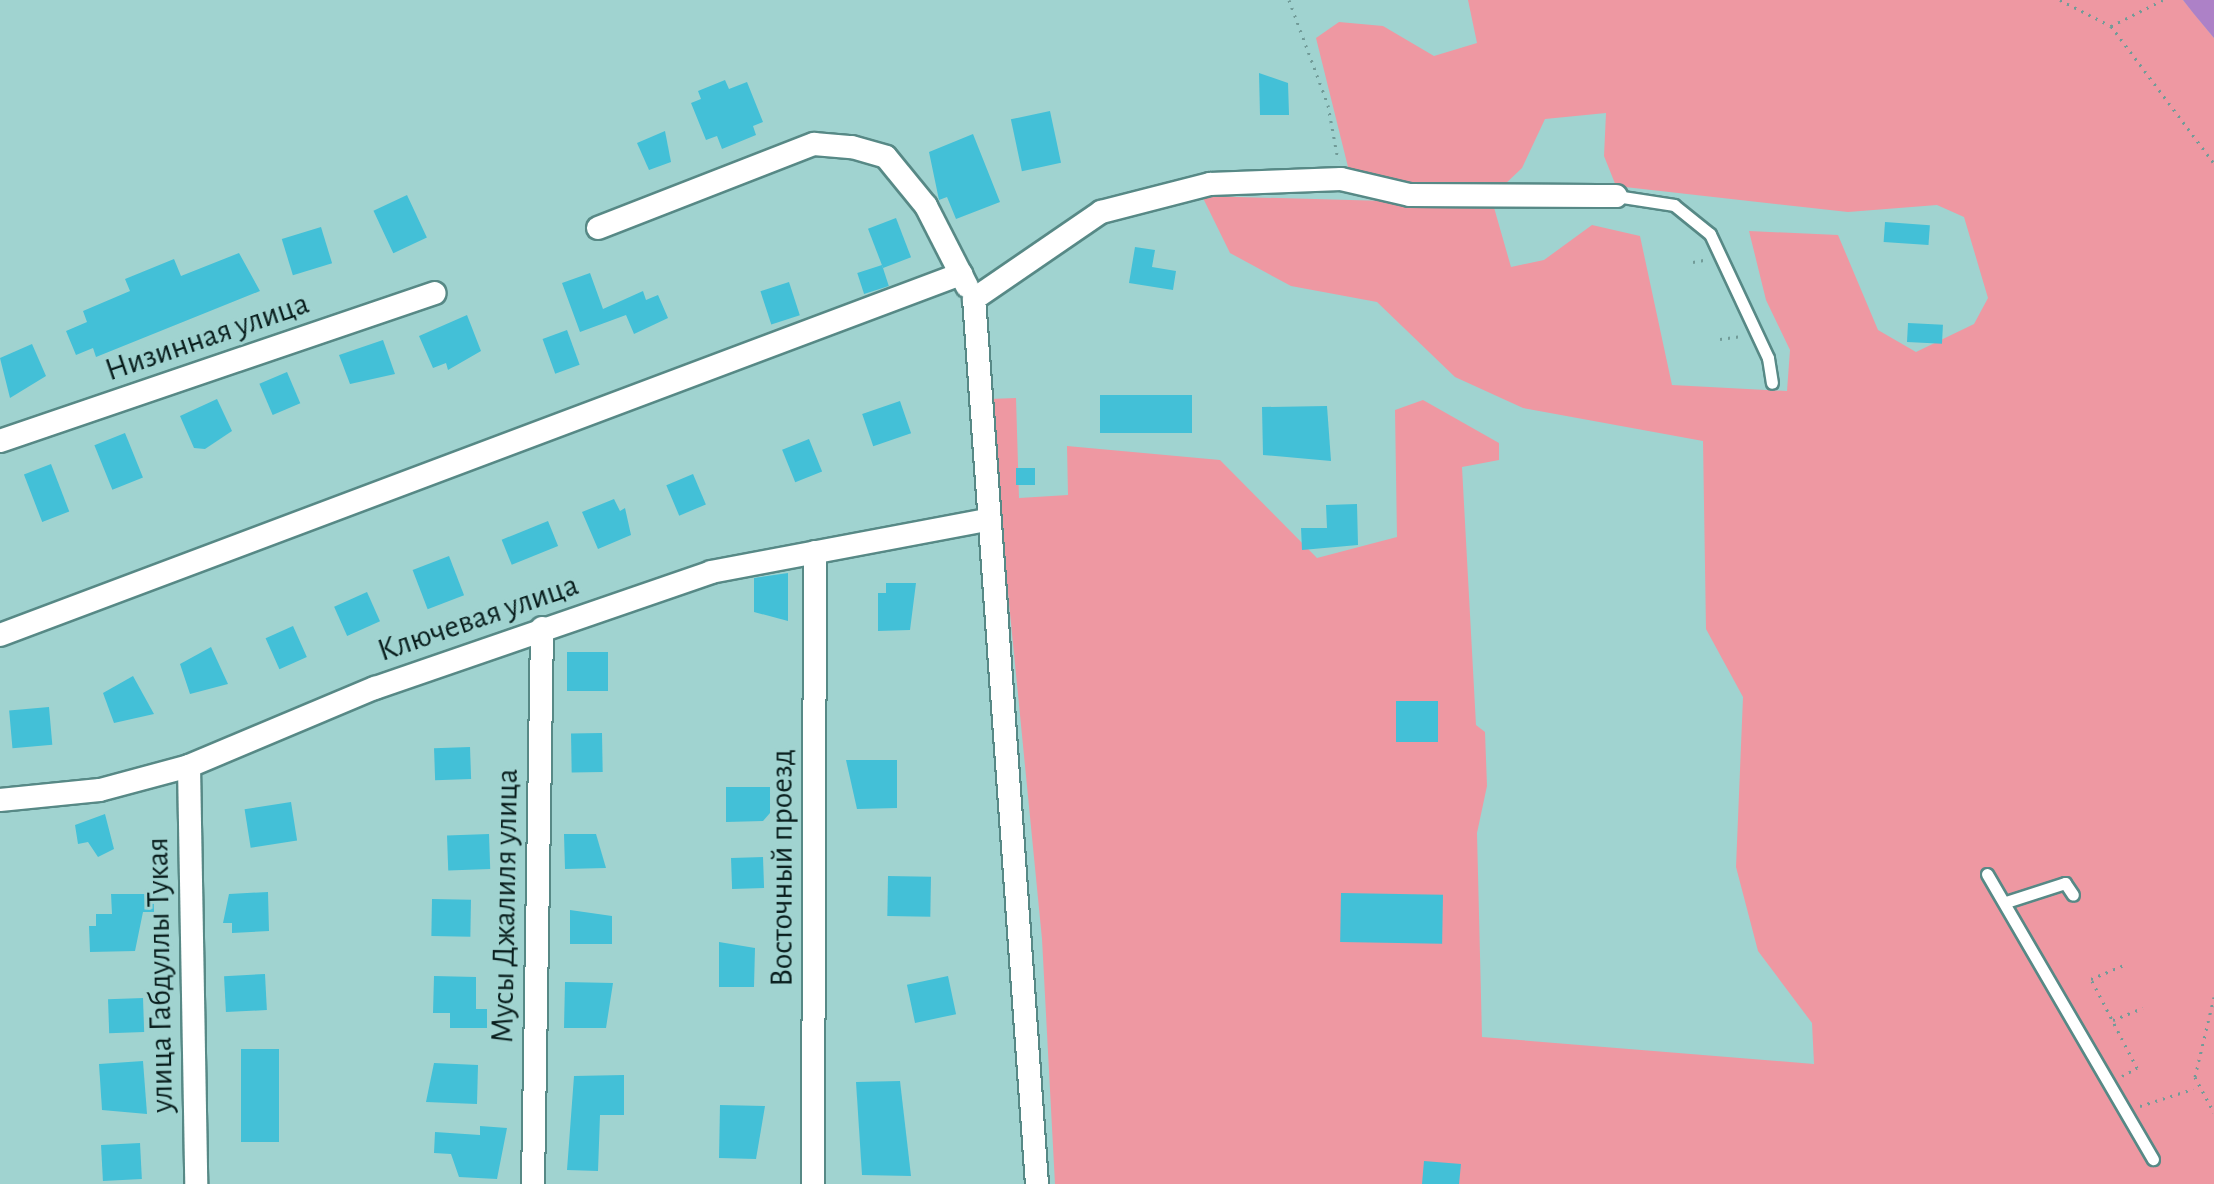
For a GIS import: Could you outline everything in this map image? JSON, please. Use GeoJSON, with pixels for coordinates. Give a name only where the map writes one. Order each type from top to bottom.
{"type":"FeatureCollection","features":[{"type":"Feature","properties":{"kind":"street"},"geometry":{"type":"LineString","coordinates":[[598,228],[814,144],[852,147],[886,157],[926,206],[974,299],[986,520],[1037,1184]]}},
{"type":"Feature","properties":{"kind":"street"},"geometry":{"type":"LineString","coordinates":[[974,299],[1101,212],[1210,184],[1341,179],[1410,195],[1616,196]]}},
{"type":"Feature","properties":{"kind":"street"},"geometry":{"type":"LineString","coordinates":[[0,635],[961,274]]}},
{"type":"Feature","properties":{"kind":"street","name":"Низинная улица"},"geometry":{"type":"LineString","coordinates":[[0,441],[435,293]]}},
{"type":"Feature","properties":{"kind":"street","name":"Ключевая улица"},"geometry":{"type":"LineString","coordinates":[[0,800],[100,790],[189,766],[542,628],[711,572],[986,520]]}},
{"type":"Feature","properties":{"kind":"street","name":"Восточный проезд"},"geometry":{"type":"LineString","coordinates":[[813,1184],[815,552]]}},
{"type":"Feature","properties":{"kind":"street","name":"Мусы Джалиля улица"},"geometry":{"type":"LineString","coordinates":[[533,1184],[542,628]]}},
{"type":"Feature","properties":{"kind":"street","name":"улица Габдуллы Тукая"},"geometry":{"type":"LineString","coordinates":[[189,766],[196,1184]]}},
{"type":"Feature","properties":{"kind":"lane"},"geometry":{"type":"LineString","coordinates":[[1616,196],[1674,205],[1691,216],[1724,257],[1757,331],[1772,383]]}},
{"type":"Feature","properties":{"kind":"lane"},"geometry":{"type":"LineString","coordinates":[[1987,874],[2153,1159]]}},
{"type":"Feature","properties":{"kind":"lane"},"geometry":{"type":"LineString","coordinates":[[2006,902],[2065,883],[2073,895]]}},
{"type":"Feature","properties":{"kind":"path"},"geometry":{"type":"LineString","coordinates":[[1289,0],[1328,105],[1341,179]]}},
{"type":"Feature","properties":{"kind":"path"},"geometry":{"type":"LineString","coordinates":[[2060,0],[2111,26],[2214,163]]}},
{"type":"Feature","properties":{"kind":"path"},"geometry":{"type":"LineString","coordinates":[[2111,26],[2163,0]]}},
{"type":"Feature","properties":{"kind":"path"},"geometry":{"type":"LineString","coordinates":[[1720,339],[1757,331]]}},
{"type":"Feature","properties":{"kind":"path"},"geometry":{"type":"LineString","coordinates":[[2108,1083],[2137,1068],[2091,979],[2126,964]]}},
{"type":"Feature","properties":{"kind":"path"},"geometry":{"type":"LineString","coordinates":[[2214,997],[2195,1077],[2214,1112]]}},
{"type":"Feature","properties":{"kind":"path"},"geometry":{"type":"LineString","coordinates":[[2113,1020],[2143,1008]]}},
{"type":"Feature","properties":{"kind":"path"},"geometry":{"type":"LineString","coordinates":[[2124,1111],[2193,1089]]}},
{"type":"Feature","properties":{"kind":"shaded area"},"geometry":{"type":"Polygon","coordinates":[[[1468,0],[2183,0],[2214,38],[2214,1184],[1055,1184],[1042,939],[989,399],[1016,398],[1019,498],[1068,495],[1067,446],[1220,460],[1317,558],[1397,537],[1395,410],[1423,400],[1499,443],[1499,460],[1462,467],[1476,725],[1485,732],[1487,786],[1477,833],[1482,1037],[1814,1064],[1812,1023],[1758,951],[1736,867],[1743,697],[1706,629],[1703,441],[1523,408],[1455,377],[1377,302],[1291,286],[1230,253],[1202,196],[1493,204],[1511,267],[1544,260],[1592,225],[1640,236],[1672,385],[1787,391],[1790,350],[1766,300],[1749,231],[1838,235],[1878,330],[1916,352],[1974,324],[1988,298],[1964,217],[1937,205],[1848,212],[1616,186],[1604,156],[1606,113],[1545,119],[1522,168],[1502,187],[1424,187],[1349,171],[1316,38],[1339,22],[1383,26],[1434,56],[1477,43],[1468,0]]]}},
{"type":"Feature","properties":{"kind":"shaded area"},"geometry":{"type":"Polygon","coordinates":[[[2183,0],[2214,0],[2214,38],[2194,14],[2183,0]]]}},
{"type":"Feature","properties":{"kind":"building"},"geometry":{"type":"Polygon","coordinates":[[[1259,73],[1288,83],[1289,115],[1260,115],[1259,73]]]}},
{"type":"Feature","properties":{"kind":"building"},"geometry":{"type":"Polygon","coordinates":[[[725,80],[729,89],[747,82],[763,122],[753,126],[756,135],[722,149],[717,136],[706,140],[691,103],[701,99],[698,91],[725,80]]]}},
{"type":"Feature","properties":{"kind":"building"},"geometry":{"type":"Polygon","coordinates":[[[1050,111],[1061,163],[1022,171],[1011,119],[1050,111]]]}},
{"type":"Feature","properties":{"kind":"building"},"geometry":{"type":"Polygon","coordinates":[[[665,131],[671,162],[649,170],[637,143],[665,131]]]}},
{"type":"Feature","properties":{"kind":"building"},"geometry":{"type":"Polygon","coordinates":[[[973,134],[1000,202],[956,219],[947,197],[939,200],[929,152],[973,134]]]}},
{"type":"Feature","properties":{"kind":"building"},"geometry":{"type":"Polygon","coordinates":[[[407,195],[427,238],[393,253],[373,211],[407,195]]]}},
{"type":"Feature","properties":{"kind":"building"},"geometry":{"type":"Polygon","coordinates":[[[896,218],[911,257],[883,268],[868,229],[896,218]]]}},
{"type":"Feature","properties":{"kind":"building"},"geometry":{"type":"Polygon","coordinates":[[[1885,222],[1930,225],[1928,245],[1884,242],[1885,222]]]}},
{"type":"Feature","properties":{"kind":"building"},"geometry":{"type":"Polygon","coordinates":[[[321,227],[332,263],[293,275],[282,239],[321,227]]]}},
{"type":"Feature","properties":{"kind":"building"},"geometry":{"type":"Polygon","coordinates":[[[1135,247],[1155,250],[1152,267],[1176,271],[1173,290],[1129,283],[1135,247]]]}},
{"type":"Feature","properties":{"kind":"building"},"geometry":{"type":"Polygon","coordinates":[[[239,253],[260,291],[96,357],[93,348],[76,355],[66,331],[87,322],[83,311],[130,291],[125,279],[174,259],[181,276],[239,253]]]}},
{"type":"Feature","properties":{"kind":"building"},"geometry":{"type":"Polygon","coordinates":[[[882,265],[889,286],[864,294],[857,273],[882,265]]]}},
{"type":"Feature","properties":{"kind":"building"},"geometry":{"type":"Polygon","coordinates":[[[590,273],[603,309],[643,291],[646,300],[658,295],[668,318],[634,334],[626,315],[580,332],[562,283],[590,273]]]}},
{"type":"Feature","properties":{"kind":"building"},"geometry":{"type":"Polygon","coordinates":[[[789,282],[800,315],[771,325],[760,291],[789,282]]]}},
{"type":"Feature","properties":{"kind":"building"},"geometry":{"type":"Polygon","coordinates":[[[467,315],[481,351],[448,370],[446,363],[433,368],[419,336],[467,315]]]}},
{"type":"Feature","properties":{"kind":"building"},"geometry":{"type":"Polygon","coordinates":[[[1908,323],[1943,325],[1942,344],[1907,342],[1908,323]]]}},
{"type":"Feature","properties":{"kind":"building"},"geometry":{"type":"Polygon","coordinates":[[[567,330],[580,365],[555,374],[543,339],[567,330]]]}},
{"type":"Feature","properties":{"kind":"building"},"geometry":{"type":"Polygon","coordinates":[[[383,340],[395,374],[350,384],[339,355],[383,340]]]}},
{"type":"Feature","properties":{"kind":"building"},"geometry":{"type":"Polygon","coordinates":[[[32,344],[46,376],[10,398],[0,358],[32,344]]]}},
{"type":"Feature","properties":{"kind":"building"},"geometry":{"type":"Polygon","coordinates":[[[287,372],[300,403],[273,415],[259,384],[287,372]]]}},
{"type":"Feature","properties":{"kind":"building"},"geometry":{"type":"Polygon","coordinates":[[[1100,395],[1192,395],[1192,433],[1100,433],[1100,395]]]}},
{"type":"Feature","properties":{"kind":"building"},"geometry":{"type":"Polygon","coordinates":[[[217,399],[232,431],[205,449],[194,448],[180,416],[217,399]]]}},
{"type":"Feature","properties":{"kind":"building"},"geometry":{"type":"Polygon","coordinates":[[[900,401],[911,433],[873,446],[862,414],[900,401]]]}},
{"type":"Feature","properties":{"kind":"building"},"geometry":{"type":"Polygon","coordinates":[[[1327,406],[1331,461],[1263,455],[1262,407],[1327,406]]]}},
{"type":"Feature","properties":{"kind":"building"},"geometry":{"type":"Polygon","coordinates":[[[125,433],[143,478],[112,490],[94,445],[125,433]]]}},
{"type":"Feature","properties":{"kind":"building"},"geometry":{"type":"Polygon","coordinates":[[[809,439],[822,471],[795,482],[782,450],[809,439]]]}},
{"type":"Feature","properties":{"kind":"building"},"geometry":{"type":"Polygon","coordinates":[[[51,464],[69,512],[42,522],[24,474],[51,464]]]}},
{"type":"Feature","properties":{"kind":"building"},"geometry":{"type":"Polygon","coordinates":[[[1016,468],[1035,468],[1035,485],[1016,485],[1016,468]]]}},
{"type":"Feature","properties":{"kind":"building"},"geometry":{"type":"Polygon","coordinates":[[[693,474],[706,504],[679,516],[666,485],[693,474]]]}},
{"type":"Feature","properties":{"kind":"building"},"geometry":{"type":"Polygon","coordinates":[[[614,499],[620,511],[625,508],[631,535],[598,549],[582,512],[614,499]]]}},
{"type":"Feature","properties":{"kind":"building"},"geometry":{"type":"Polygon","coordinates":[[[1357,504],[1358,545],[1302,550],[1301,528],[1327,528],[1326,505],[1357,504]]]}},
{"type":"Feature","properties":{"kind":"building"},"geometry":{"type":"Polygon","coordinates":[[[548,521],[558,546],[512,565],[502,540],[548,521]]]}},
{"type":"Feature","properties":{"kind":"building"},"geometry":{"type":"Polygon","coordinates":[[[449,556],[464,595],[428,609],[413,570],[449,556]]]}},
{"type":"Feature","properties":{"kind":"building"},"geometry":{"type":"Polygon","coordinates":[[[788,573],[788,621],[754,612],[754,578],[788,573]]]}},
{"type":"Feature","properties":{"kind":"building"},"geometry":{"type":"Polygon","coordinates":[[[886,583],[916,583],[910,630],[878,631],[878,593],[886,593],[886,583]]]}},
{"type":"Feature","properties":{"kind":"building"},"geometry":{"type":"Polygon","coordinates":[[[367,592],[380,621],[347,636],[334,607],[367,592]]]}},
{"type":"Feature","properties":{"kind":"building"},"geometry":{"type":"Polygon","coordinates":[[[293,626],[307,657],[279,669],[266,638],[293,626]]]}},
{"type":"Feature","properties":{"kind":"building"},"geometry":{"type":"Polygon","coordinates":[[[211,647],[228,684],[190,694],[180,664],[211,647]]]}},
{"type":"Feature","properties":{"kind":"building"},"geometry":{"type":"Polygon","coordinates":[[[567,652],[608,652],[608,691],[567,691],[567,652]]]}},
{"type":"Feature","properties":{"kind":"building"},"geometry":{"type":"Polygon","coordinates":[[[133,676],[154,714],[114,723],[103,693],[133,676]]]}},
{"type":"Feature","properties":{"kind":"building"},"geometry":{"type":"Polygon","coordinates":[[[1396,701],[1438,701],[1438,742],[1396,742],[1396,701]]]}},
{"type":"Feature","properties":{"kind":"building"},"geometry":{"type":"Polygon","coordinates":[[[49,707],[52,745],[12,748],[9,710],[49,707]]]}},
{"type":"Feature","properties":{"kind":"building"},"geometry":{"type":"Polygon","coordinates":[[[602,733],[603,772],[572,773],[571,734],[602,733]]]}},
{"type":"Feature","properties":{"kind":"building"},"geometry":{"type":"Polygon","coordinates":[[[470,747],[471,779],[435,780],[434,748],[470,747]]]}},
{"type":"Feature","properties":{"kind":"building"},"geometry":{"type":"Polygon","coordinates":[[[846,760],[897,760],[897,808],[857,809],[846,760]]]}},
{"type":"Feature","properties":{"kind":"building"},"geometry":{"type":"Polygon","coordinates":[[[726,787],[770,787],[770,813],[763,821],[726,822],[726,787]]]}},
{"type":"Feature","properties":{"kind":"building"},"geometry":{"type":"Polygon","coordinates":[[[291,802],[297,841],[251,848],[245,809],[291,802]]]}},
{"type":"Feature","properties":{"kind":"building"},"geometry":{"type":"Polygon","coordinates":[[[105,814],[114,849],[98,857],[88,842],[78,844],[75,825],[105,814]]]}},
{"type":"Feature","properties":{"kind":"building"},"geometry":{"type":"Polygon","coordinates":[[[489,834],[490,869],[448,870],[447,835],[489,834]]]}},
{"type":"Feature","properties":{"kind":"building"},"geometry":{"type":"Polygon","coordinates":[[[564,834],[596,834],[606,868],[565,869],[564,834]]]}},
{"type":"Feature","properties":{"kind":"building"},"geometry":{"type":"Polygon","coordinates":[[[763,857],[764,888],[732,889],[731,858],[763,857]]]}},
{"type":"Feature","properties":{"kind":"building"},"geometry":{"type":"Polygon","coordinates":[[[888,876],[931,877],[930,917],[887,916],[888,876]]]}},
{"type":"Feature","properties":{"kind":"building"},"geometry":{"type":"Polygon","coordinates":[[[268,892],[269,931],[232,933],[232,923],[223,923],[229,894],[268,892]]]}},
{"type":"Feature","properties":{"kind":"building"},"geometry":{"type":"Polygon","coordinates":[[[1341,893],[1443,895],[1442,944],[1340,942],[1341,893]]]}},
{"type":"Feature","properties":{"kind":"building"},"geometry":{"type":"Polygon","coordinates":[[[111,894],[154,894],[154,912],[143,912],[135,951],[90,952],[89,926],[96,926],[96,914],[112,914],[111,894]]]}},
{"type":"Feature","properties":{"kind":"building"},"geometry":{"type":"Polygon","coordinates":[[[432,899],[471,900],[470,937],[431,936],[432,899]]]}},
{"type":"Feature","properties":{"kind":"building"},"geometry":{"type":"Polygon","coordinates":[[[570,910],[612,916],[612,944],[570,944],[570,910]]]}},
{"type":"Feature","properties":{"kind":"building"},"geometry":{"type":"Polygon","coordinates":[[[719,942],[755,948],[754,987],[719,987],[719,942]]]}},
{"type":"Feature","properties":{"kind":"building"},"geometry":{"type":"Polygon","coordinates":[[[265,974],[267,1010],[226,1012],[224,976],[265,974]]]}},
{"type":"Feature","properties":{"kind":"building"},"geometry":{"type":"Polygon","coordinates":[[[434,976],[476,977],[476,1009],[487,1009],[487,1028],[450,1028],[450,1013],[433,1013],[434,976]]]}},
{"type":"Feature","properties":{"kind":"building"},"geometry":{"type":"Polygon","coordinates":[[[948,976],[956,1014],[915,1023],[907,985],[948,976]]]}},
{"type":"Feature","properties":{"kind":"building"},"geometry":{"type":"Polygon","coordinates":[[[565,982],[613,983],[606,1028],[564,1028],[565,982]]]}},
{"type":"Feature","properties":{"kind":"building"},"geometry":{"type":"Polygon","coordinates":[[[143,998],[144,1032],[109,1033],[108,999],[143,998]]]}},
{"type":"Feature","properties":{"kind":"building"},"geometry":{"type":"Polygon","coordinates":[[[241,1049],[279,1049],[279,1142],[241,1142],[241,1049]]]}},
{"type":"Feature","properties":{"kind":"building"},"geometry":{"type":"Polygon","coordinates":[[[143,1061],[147,1114],[102,1110],[99,1064],[143,1061]]]}},
{"type":"Feature","properties":{"kind":"building"},"geometry":{"type":"Polygon","coordinates":[[[434,1063],[478,1065],[477,1104],[426,1102],[434,1063]]]}},
{"type":"Feature","properties":{"kind":"building"},"geometry":{"type":"Polygon","coordinates":[[[624,1075],[624,1115],[600,1115],[598,1171],[567,1170],[574,1076],[624,1075]]]}},
{"type":"Feature","properties":{"kind":"building"},"geometry":{"type":"Polygon","coordinates":[[[900,1081],[911,1176],[862,1175],[856,1082],[900,1081]]]}},
{"type":"Feature","properties":{"kind":"building"},"geometry":{"type":"Polygon","coordinates":[[[720,1105],[765,1106],[756,1159],[719,1158],[720,1105]]]}},
{"type":"Feature","properties":{"kind":"building"},"geometry":{"type":"Polygon","coordinates":[[[480,1126],[507,1128],[497,1179],[459,1177],[451,1154],[434,1153],[435,1132],[480,1135],[480,1126]]]}},
{"type":"Feature","properties":{"kind":"building"},"geometry":{"type":"Polygon","coordinates":[[[140,1143],[142,1179],[103,1181],[101,1145],[140,1143]]]}},
{"type":"Feature","properties":{"kind":"building"},"geometry":{"type":"Polygon","coordinates":[[[1424,1161],[1461,1164],[1459,1184],[1422,1184],[1424,1161]]]}}]}
